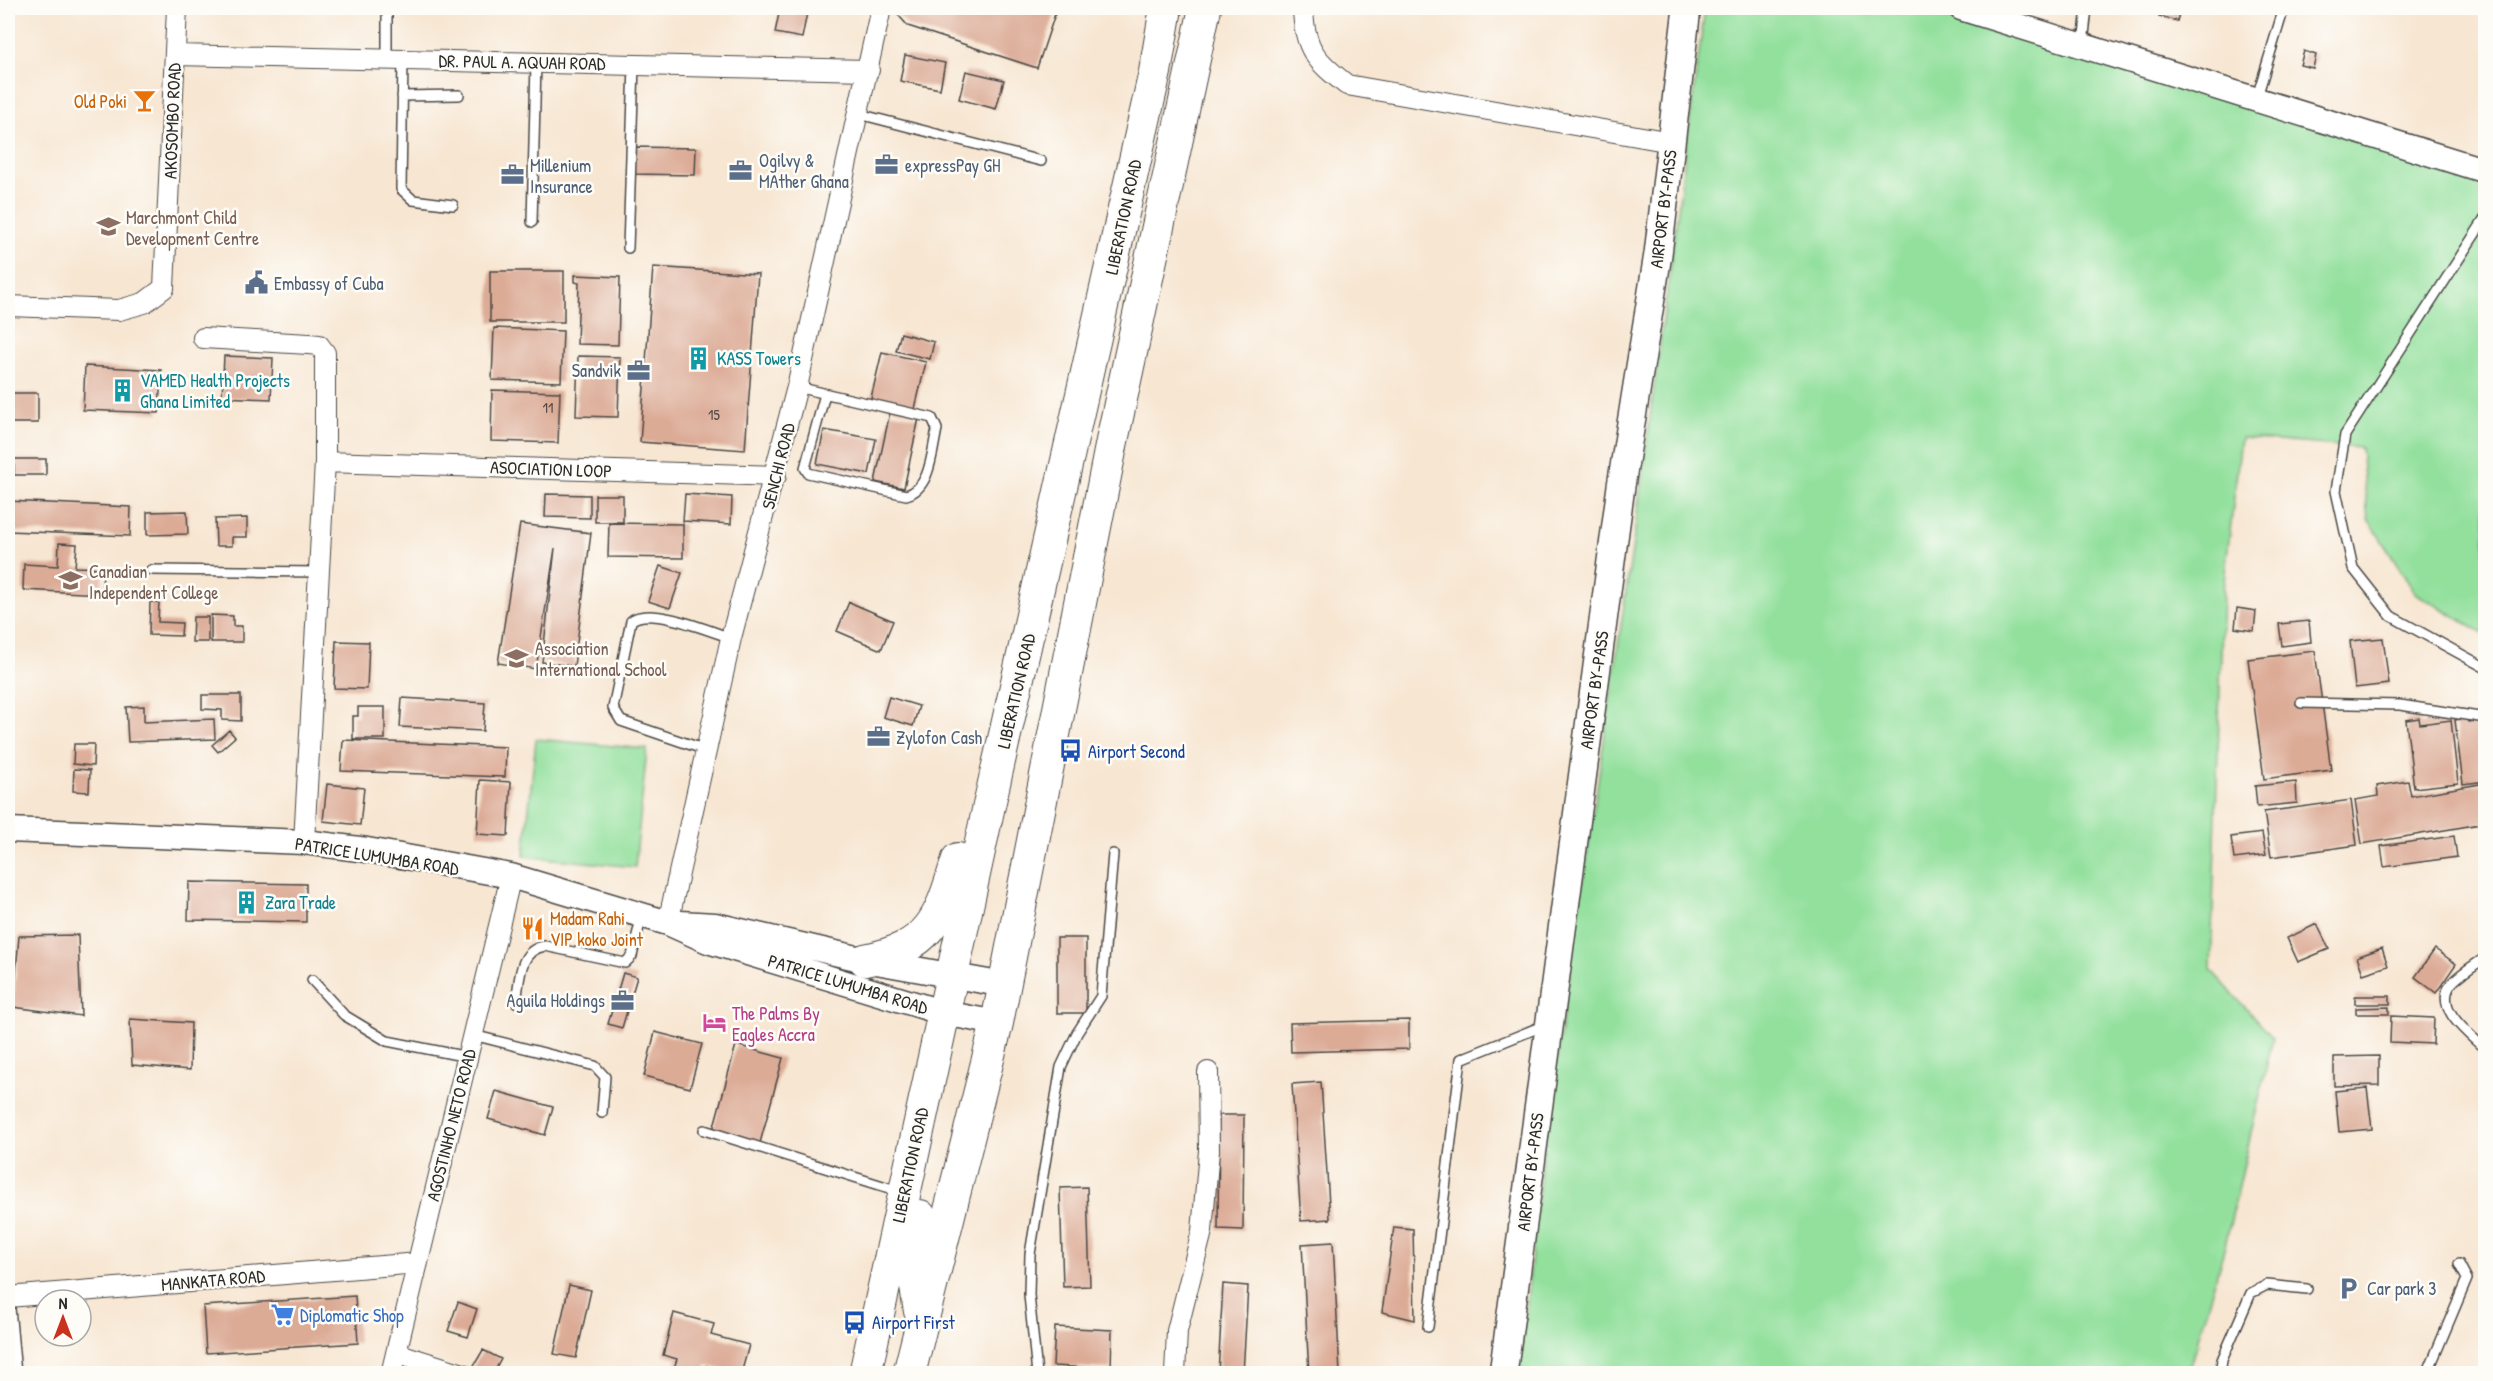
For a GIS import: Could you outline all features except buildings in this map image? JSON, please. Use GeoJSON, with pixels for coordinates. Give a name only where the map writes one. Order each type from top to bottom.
{"type":"FeatureCollection","features":[{"type":"Feature","properties":{"kind":"highway","name":"LIBERATION ROAD"},"geometry":{"type":"LineString","coordinates":[[865,1374],[904,1193],[951,1014],[951,976],[1155,72],[1166,8]]}},
{"type":"Feature","properties":{"kind":"highway","name":"LIBERATION ROAD"},"geometry":{"type":"LineString","coordinates":[[909,1374],[997,1023],[1112,441],[1205,8]]}},
{"type":"Feature","properties":{"kind":"highway"},"geometry":{"type":"LineString","coordinates":[[865,960],[908,948],[928,930],[946,897],[963,844],[975,821],[990,801]]}},
{"type":"Feature","properties":{"kind":"highway"},"geometry":{"type":"LineString","coordinates":[[922,1322],[912,1269],[913,1246],[954,1068],[951,1014]]}},
{"type":"Feature","properties":{"kind":"main road","name":"AIRPORT BY-PASS"},"geometry":{"type":"LineString","coordinates":[[1503,1374],[1621,486],[1658,254],[1687,8]]}},
{"type":"Feature","properties":{"kind":"street","name":"AKOSOMBO ROAD"},"geometry":{"type":"LineString","coordinates":[[8,306],[119,310],[144,303],[164,288],[177,8]]}},
{"type":"Feature","properties":{"kind":"street","name":"SENCHI ROAD"},"geometry":{"type":"LineString","coordinates":[[668,923],[731,638],[776,476],[797,387],[881,8]]}},
{"type":"Feature","properties":{"kind":"street"},"geometry":{"type":"LineString","coordinates":[[1303,8],[1308,42],[1318,63],[1347,85],[1671,142]]}},
{"type":"Feature","properties":{"kind":"street"},"geometry":{"type":"LineString","coordinates":[[1961,8],[2486,171]]}},
{"type":"Feature","properties":{"kind":"street","name":"DR. PAUL A. AQUAH ROAD"},"geometry":{"type":"LineString","coordinates":[[175,55],[869,70]]}},
{"type":"Feature","properties":{"kind":"street"},"geometry":{"type":"LineString","coordinates":[[202,338],[319,345],[325,353],[325,462],[304,842]]}},
{"type":"Feature","properties":{"kind":"street","name":"ASOCIATION LOOP"},"geometry":{"type":"LineString","coordinates":[[325,462],[776,476]]}},
{"type":"Feature","properties":{"kind":"street","name":"PATRICE LUMUMBA ROAD"},"geometry":{"type":"LineString","coordinates":[[8,830],[304,842],[367,850],[512,876],[668,923],[708,942],[951,1014],[997,1023]]}},
{"type":"Feature","properties":{"kind":"street","name":"AGOSTINHO NETO ROAD"},"geometry":{"type":"LineString","coordinates":[[392,1374],[512,876]]}},
{"type":"Feature","properties":{"kind":"street","name":"PATRICE LUMUMBA ROAD"},"geometry":{"type":"LineString","coordinates":[[668,923],[715,925],[865,960],[1005,985]]}},
{"type":"Feature","properties":{"kind":"street"},"geometry":{"type":"LineString","coordinates":[[1175,1374],[1177,1331],[1202,1232],[1209,1151],[1208,1072]]}},
{"type":"Feature","properties":{"kind":"street","name":"MANKATA ROAD"},"geometry":{"type":"LineString","coordinates":[[8,1297],[418,1263]]}},
{"type":"Feature","properties":{"kind":"street"},"geometry":{"type":"LineString","coordinates":[[396,1353],[463,1374]]}},
{"type":"Feature","properties":{"kind":"lane"},"geometry":{"type":"LineString","coordinates":[[387,8],[402,96],[401,189],[413,200],[453,205]]}},
{"type":"Feature","properties":{"kind":"lane"},"geometry":{"type":"LineString","coordinates":[[2083,46],[2087,8]]}},
{"type":"Feature","properties":{"kind":"lane"},"geometry":{"type":"LineString","coordinates":[[2256,101],[2284,8]]}},
{"type":"Feature","properties":{"kind":"lane"},"geometry":{"type":"LineString","coordinates":[[532,222],[536,63]]}},
{"type":"Feature","properties":{"kind":"lane"},"geometry":{"type":"LineString","coordinates":[[628,248],[634,65]]}},
{"type":"Feature","properties":{"kind":"lane"},"geometry":{"type":"LineString","coordinates":[[402,96],[459,95]]}},
{"type":"Feature","properties":{"kind":"lane"},"geometry":{"type":"LineString","coordinates":[[859,114],[1041,161]]}},
{"type":"Feature","properties":{"kind":"lane"},"geometry":{"type":"LineString","coordinates":[[2486,218],[2345,435],[2336,491],[2353,568],[2391,616],[2486,668]]}},
{"type":"Feature","properties":{"kind":"lane"},"geometry":{"type":"LineString","coordinates":[[797,387],[932,418],[936,422],[937,429],[923,484],[916,492],[906,495],[808,473],[805,468],[825,394]]}},
{"type":"Feature","properties":{"kind":"lane"},"geometry":{"type":"LineString","coordinates":[[151,570],[319,572]]}},
{"type":"Feature","properties":{"kind":"lane"},"geometry":{"type":"LineString","coordinates":[[706,750],[621,721],[615,714],[613,708],[631,621],[643,615],[652,616],[692,624],[731,638]]}},
{"type":"Feature","properties":{"kind":"lane"},"geometry":{"type":"LineString","coordinates":[[2301,703],[2400,705],[2486,718]]}},
{"type":"Feature","properties":{"kind":"lane"},"geometry":{"type":"LineString","coordinates":[[1037,1374],[1029,1295],[1030,1254],[1061,1066],[1077,1033],[1101,996],[1113,854]]}},
{"type":"Feature","properties":{"kind":"lane"},"geometry":{"type":"LineString","coordinates":[[516,1002],[524,958],[535,948],[545,946],[625,963],[632,956],[642,915]]}},
{"type":"Feature","properties":{"kind":"lane"},"geometry":{"type":"LineString","coordinates":[[2486,957],[2451,985],[2447,998],[2451,1016],[2486,1050]]}},
{"type":"Feature","properties":{"kind":"lane"},"geometry":{"type":"LineString","coordinates":[[312,980],[344,1015],[387,1041],[468,1057]]}},
{"type":"Feature","properties":{"kind":"lane"},"geometry":{"type":"LineString","coordinates":[[1428,1327],[1461,1059],[1548,1024]]}},
{"type":"Feature","properties":{"kind":"lane"},"geometry":{"type":"LineString","coordinates":[[473,1035],[595,1066],[605,1077],[602,1113]]}},
{"type":"Feature","properties":{"kind":"lane"},"geometry":{"type":"LineString","coordinates":[[704,1130],[904,1193]]}},
{"type":"Feature","properties":{"kind":"lane"},"geometry":{"type":"LineString","coordinates":[[2427,1374],[2467,1279],[2459,1264]]}},
{"type":"Feature","properties":{"kind":"lane"},"geometry":{"type":"LineString","coordinates":[[2220,1374],[2222,1360],[2251,1293],[2267,1286],[2307,1289]]}},
{"type":"Feature","properties":{"kind":"lane"},"geometry":{"type":"LineString","coordinates":[[8,1297],[16,1374]]}},
{"type":"Feature","properties":{"kind":"green space"},"geometry":{"type":"Polygon","coordinates":[[[1705,8],[1946,8],[2033,26],[2485,176],[2485,634],[2415,593],[2368,519],[2361,448],[2241,438],[2223,590],[2211,970],[2273,1038],[2225,1246],[2188,1373],[1519,1374],[1543,1152],[1633,544],[1705,8]]]}},
{"type":"Feature","properties":{"kind":"green space"},"geometry":{"type":"Polygon","coordinates":[[[536,739],[647,749],[635,867],[524,856],[536,739]]]}},
{"type":"Feature","properties":{"kind":"place","name":"Old Poki"},"geometry":{"type":"Point","coordinates":[145,101]}},
{"type":"Feature","properties":{"kind":"place","name":"expressPay GH"},"geometry":{"type":"Point","coordinates":[887,165]}},
{"type":"Feature","properties":{"kind":"place","name":"Ogilvy & MAther Ghana"},"geometry":{"type":"Point","coordinates":[741,170]}},
{"type":"Feature","properties":{"kind":"place","name":"Millenium Insurance"},"geometry":{"type":"Point","coordinates":[512,175]}},
{"type":"Feature","properties":{"kind":"place","name":"Marchmont Child Development Centre"},"geometry":{"type":"Point","coordinates":[108,227]}},
{"type":"Feature","properties":{"kind":"place","name":"Embassy of Cuba"},"geometry":{"type":"Point","coordinates":[256,283]}},
{"type":"Feature","properties":{"kind":"place","name":"KASS Towers"},"geometry":{"type":"Point","coordinates":[699,358]}},
{"type":"Feature","properties":{"kind":"place","name":"Sandvik"},"geometry":{"type":"Point","coordinates":[639,370]}},
{"type":"Feature","properties":{"kind":"place","name":"VAMED Health Projects Ghana Limited"},"geometry":{"type":"Point","coordinates":[122,390]}},
{"type":"Feature","properties":{"kind":"place","name":"Canadian Independent College"},"geometry":{"type":"Point","coordinates":[71,581]}},
{"type":"Feature","properties":{"kind":"place","name":"Association International School"},"geometry":{"type":"Point","coordinates":[517,658]}},
{"type":"Feature","properties":{"kind":"place","name":"Zylofon Cash"},"geometry":{"type":"Point","coordinates":[878,737]}},
{"type":"Feature","properties":{"kind":"place","name":"Airport Second"},"geometry":{"type":"Point","coordinates":[1070,751]}},
{"type":"Feature","properties":{"kind":"place","name":"Zara Trade"},"geometry":{"type":"Point","coordinates":[247,902]}},
{"type":"Feature","properties":{"kind":"place","name":"Madam Rahi VIP koko Joint"},"geometry":{"type":"Point","coordinates":[532,928]}},
{"type":"Feature","properties":{"kind":"place","name":"Aguila Holdings"},"geometry":{"type":"Point","coordinates":[623,1000]}},
{"type":"Feature","properties":{"kind":"place","name":"The Palms By Eagles Accra"},"geometry":{"type":"Point","coordinates":[714,1023]}},
{"type":"Feature","properties":{"kind":"place","name":"Car park 3"},"geometry":{"type":"Point","coordinates":[2349,1288]}},
{"type":"Feature","properties":{"kind":"place","name":"Diplomatic Shop"},"geometry":{"type":"Point","coordinates":[282,1315]}},
{"type":"Feature","properties":{"kind":"place","name":"Airport First"},"geometry":{"type":"Point","coordinates":[854,1322]}}]}
